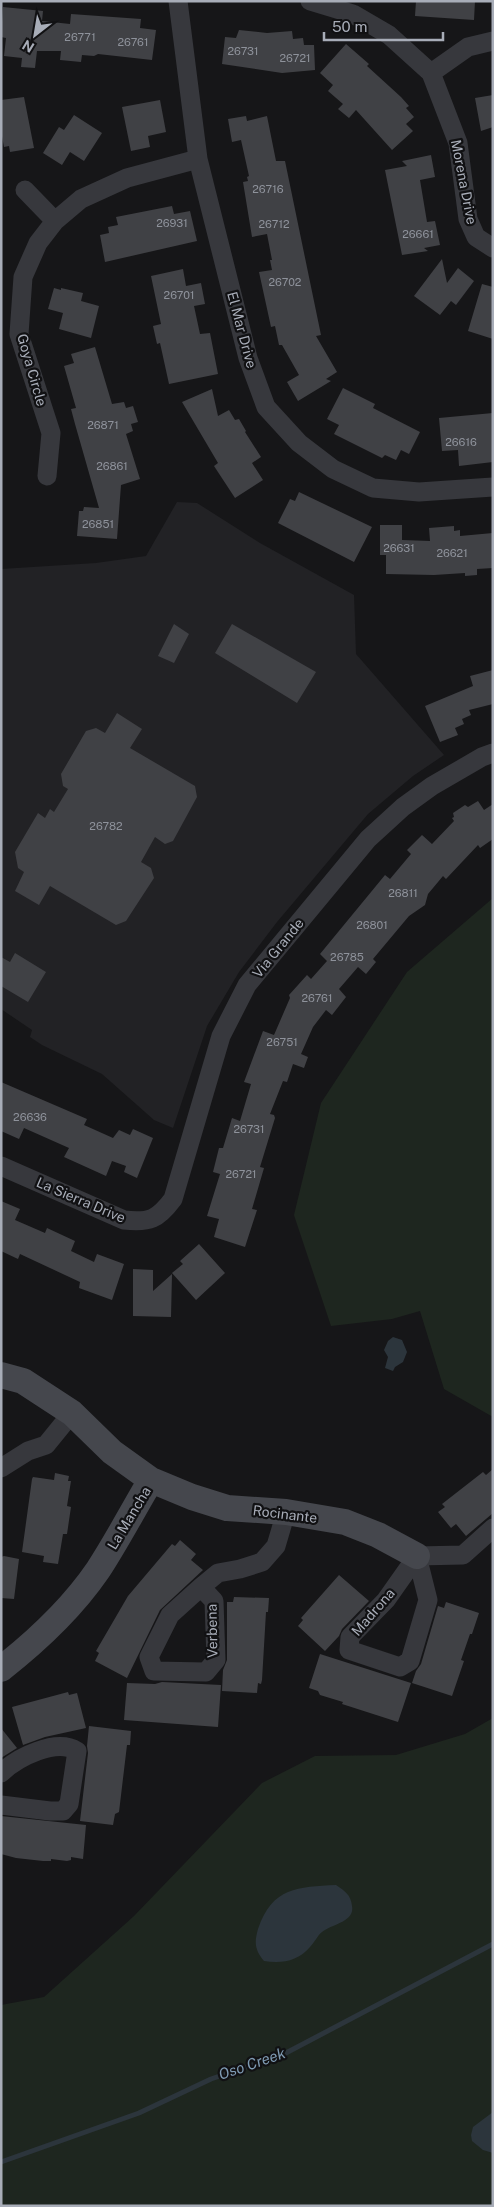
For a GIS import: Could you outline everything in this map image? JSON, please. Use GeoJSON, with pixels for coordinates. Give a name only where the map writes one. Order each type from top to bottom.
{"type":"FeatureCollection","features":[{"type":"Feature","properties":{"kind":"street","name":"El Mar Drive"},"geometry":{"type":"LineString","coordinates":[[178,1],[198,159],[248,358],[266,407],[299,443],[333,469],[373,488],[419,492],[493,487]]}},
{"type":"Feature","properties":{"kind":"street","name":"Morena Drive"},"geometry":{"type":"LineString","coordinates":[[310,1],[353,14],[382,31],[432,73],[458,143],[468,219],[476,237],[493,248]]}},
{"type":"Feature","properties":{"kind":"street"},"geometry":{"type":"LineString","coordinates":[[432,73],[468,47],[493,41]]}},
{"type":"Feature","properties":{"kind":"street","name":"Goya Circle"},"geometry":{"type":"LineString","coordinates":[[47,476],[51,433],[19,334],[23,277],[38,243],[56,221],[81,198],[127,178],[198,159]]}},
{"type":"Feature","properties":{"kind":"street"},"geometry":{"type":"LineString","coordinates":[[25,190],[56,221]]}},
{"type":"Feature","properties":{"kind":"street","name":"Via Grande"},"geometry":{"type":"LineString","coordinates":[[161,1215],[173,1198],[221,1036],[247,985],[368,839],[403,807],[432,786],[482,757],[493,753]]}},
{"type":"Feature","properties":{"kind":"street","name":"La Sierra Drive"},"geometry":{"type":"LineString","coordinates":[[1,1166],[124,1220],[143,1222],[161,1215]]}},
{"type":"Feature","properties":{"kind":"street","name":"La Mancha"},"geometry":{"type":"LineString","coordinates":[[1,1375],[23,1381],[72,1413],[112,1452],[151,1480],[97,1570],[63,1614],[25,1650],[1,1669]]}},
{"type":"Feature","properties":{"kind":"street"},"geometry":{"type":"LineString","coordinates":[[1,1468],[28,1452],[46,1445],[72,1413]]}},
{"type":"Feature","properties":{"kind":"street","name":"Rocinante"},"geometry":{"type":"LineString","coordinates":[[151,1480],[192,1497],[227,1508],[286,1512],[345,1522],[378,1535],[417,1556]]}},
{"type":"Feature","properties":{"kind":"street","name":"Verbena"},"geometry":{"type":"LineString","coordinates":[[201,1587],[214,1600],[216,1660],[206,1672],[154,1671],[149,1657],[170,1615],[201,1587],[218,1573],[240,1570],[262,1562],[276,1546],[286,1512]]}},
{"type":"Feature","properties":{"kind":"street"},"geometry":{"type":"LineString","coordinates":[[417,1556],[463,1555],[493,1528]]}},
{"type":"Feature","properties":{"kind":"street","name":"Madrona"},"geometry":{"type":"LineString","coordinates":[[417,1556],[428,1600],[410,1661],[400,1667],[349,1650],[350,1637],[386,1600],[417,1556]]}},
{"type":"Feature","properties":{"kind":"street"},"geometry":{"type":"LineString","coordinates":[[1,1773],[15,1760],[48,1748],[69,1746],[77,1751],[69,1804],[63,1810],[50,1811],[1,1805]]}},
{"type":"Feature","properties":{"kind":"shaded area"},"geometry":{"type":"Polygon","coordinates":[[[177,502],[197,503],[260,543],[354,595],[356,654],[444,755],[413,776],[368,814],[277,922],[239,972],[207,1026],[173,1128],[154,1120],[102,1074],[42,1045],[30,1037],[32,1030],[1,1009],[1,569],[96,563],[146,556],[177,502]]]}},
{"type":"Feature","properties":{"kind":"shaded area"},"geometry":{"type":"Polygon","coordinates":[[[493,898],[493,1417],[444,1389],[420,1311],[392,1319],[331,1326],[294,1215],[321,1103],[407,972],[493,898]]]}},
{"type":"Feature","properties":{"kind":"shaded area"},"geometry":{"type":"Polygon","coordinates":[[[393,1337],[402,1340],[407,1352],[403,1362],[395,1367],[393,1371],[385,1368],[388,1357],[384,1350],[388,1341],[393,1337]]]}},
{"type":"Feature","properties":{"kind":"shaded area"},"geometry":{"type":"Polygon","coordinates":[[[493,1718],[493,2206],[1,2206],[1,2005],[44,1997],[134,1916],[262,1783],[315,1756],[396,1755],[465,1734],[493,1718]]]}},
{"type":"Feature","properties":{"kind":"shaded area"},"geometry":{"type":"Polygon","coordinates":[[[336,1885],[349,1896],[352,1906],[350,1916],[322,1932],[300,1956],[283,1962],[264,1961],[257,1950],[256,1938],[264,1915],[271,1905],[288,1892],[310,1887],[336,1885]]]}},
{"type":"Feature","properties":{"kind":"shaded area"},"geometry":{"type":"Polygon","coordinates":[[[493,2112],[493,2153],[483,2150],[472,2141],[471,2135],[473,2127],[493,2112]]]}},
{"type":"Feature","properties":{"kind":"building"},"geometry":{"type":"Polygon","coordinates":[[[416,1],[475,1],[474,20],[415,16],[416,1]]]}},
{"type":"Feature","properties":{"kind":"building"},"geometry":{"type":"Polygon","coordinates":[[[3,7],[43,11],[42,21],[70,24],[71,14],[141,19],[140,28],[156,30],[152,60],[98,54],[94,56],[82,55],[81,62],[60,60],[61,51],[37,51],[35,68],[21,67],[22,58],[4,56],[6,38],[1,37],[3,7]]]}},
{"type":"Feature","properties":{"kind":"building"},"geometry":{"type":"Polygon","coordinates":[[[239,30],[267,33],[292,31],[293,39],[303,38],[304,45],[314,45],[315,70],[282,73],[222,64],[225,37],[236,38],[239,30]]]}},
{"type":"Feature","properties":{"kind":"building"},"geometry":{"type":"Polygon","coordinates":[[[346,44],[369,64],[367,66],[401,97],[409,106],[406,108],[414,117],[406,124],[413,131],[392,150],[356,110],[349,118],[338,109],[343,104],[328,91],[333,85],[320,73],[346,44]]]}},
{"type":"Feature","properties":{"kind":"building"},"geometry":{"type":"Polygon","coordinates":[[[493,95],[493,127],[481,131],[475,98],[493,95]]]}},
{"type":"Feature","properties":{"kind":"building"},"geometry":{"type":"Polygon","coordinates":[[[24,97],[34,148],[10,152],[9,146],[4,147],[1,131],[1,100],[24,97]]]}},
{"type":"Feature","properties":{"kind":"building"},"geometry":{"type":"Polygon","coordinates":[[[160,100],[166,132],[148,136],[150,147],[131,151],[122,107],[160,100]]]}},
{"type":"Feature","properties":{"kind":"building"},"geometry":{"type":"Polygon","coordinates":[[[74,115],[102,133],[84,161],[70,152],[62,165],[43,153],[59,127],[64,130],[74,115]]]}},
{"type":"Feature","properties":{"kind":"building"},"geometry":{"type":"Polygon","coordinates":[[[246,116],[247,121],[267,116],[276,161],[285,161],[321,335],[316,336],[337,372],[326,379],[331,381],[298,401],[287,382],[299,375],[282,345],[279,345],[275,326],[271,327],[259,272],[272,270],[267,234],[252,237],[243,182],[248,181],[247,177],[249,176],[241,140],[232,142],[228,119],[246,116]]]}},
{"type":"Feature","properties":{"kind":"building"},"geometry":{"type":"Polygon","coordinates":[[[431,155],[435,177],[420,180],[427,222],[435,221],[440,245],[424,248],[428,251],[402,255],[385,170],[407,166],[402,161],[431,155]]]}},
{"type":"Feature","properties":{"kind":"building"},"geometry":{"type":"Polygon","coordinates":[[[172,206],[174,214],[190,211],[197,241],[105,262],[100,235],[109,233],[108,227],[118,225],[116,217],[172,206]]]}},
{"type":"Feature","properties":{"kind":"building"},"geometry":{"type":"Polygon","coordinates":[[[442,259],[447,283],[458,268],[474,281],[456,305],[451,301],[440,315],[414,296],[442,259]]]}},
{"type":"Feature","properties":{"kind":"building"},"geometry":{"type":"Polygon","coordinates":[[[183,269],[186,286],[201,283],[205,304],[194,306],[200,334],[210,333],[218,374],[169,384],[160,343],[157,344],[153,326],[161,324],[151,276],[183,269]]]}},
{"type":"Feature","properties":{"kind":"building"},"geometry":{"type":"Polygon","coordinates":[[[482,284],[493,287],[493,339],[468,331],[482,284]]]}},
{"type":"Feature","properties":{"kind":"building"},"geometry":{"type":"Polygon","coordinates":[[[54,288],[83,293],[81,301],[99,306],[91,338],[59,329],[63,313],[48,309],[54,288]]]}},
{"type":"Feature","properties":{"kind":"building"},"geometry":{"type":"Polygon","coordinates":[[[95,347],[112,404],[124,402],[126,408],[133,406],[138,422],[131,424],[133,431],[126,434],[140,479],[121,485],[117,539],[77,536],[79,511],[83,511],[84,507],[99,508],[71,409],[76,408],[64,366],[74,363],[71,354],[95,347]]]}},
{"type":"Feature","properties":{"kind":"building"},"geometry":{"type":"Polygon","coordinates":[[[343,388],[375,404],[373,408],[420,432],[409,454],[401,450],[396,460],[385,455],[382,458],[334,434],[339,425],[327,419],[343,388]]]}},
{"type":"Feature","properties":{"kind":"building"},"geometry":{"type":"Polygon","coordinates":[[[212,389],[218,416],[229,410],[235,420],[239,419],[261,457],[252,463],[263,480],[235,498],[214,466],[218,463],[182,402],[212,389]]]}},
{"type":"Feature","properties":{"kind":"building"},"geometry":{"type":"Polygon","coordinates":[[[493,413],[493,462],[459,466],[458,450],[442,451],[439,418],[493,413]]]}},
{"type":"Feature","properties":{"kind":"building"},"geometry":{"type":"Polygon","coordinates":[[[299,492],[372,527],[354,562],[278,523],[290,499],[295,501],[299,492]]]}},
{"type":"Feature","properties":{"kind":"building"},"geometry":{"type":"Polygon","coordinates":[[[380,525],[402,525],[402,540],[430,541],[429,528],[454,526],[454,531],[460,530],[460,536],[493,533],[493,568],[477,569],[477,575],[465,576],[465,573],[434,575],[386,574],[386,555],[380,555],[380,525]]]}},
{"type":"Feature","properties":{"kind":"building"},"geometry":{"type":"Polygon","coordinates":[[[174,624],[189,634],[174,663],[158,656],[174,624]]]}},
{"type":"Feature","properties":{"kind":"building"},"geometry":{"type":"Polygon","coordinates":[[[232,624],[316,672],[297,703],[215,653],[232,624]]]}},
{"type":"Feature","properties":{"kind":"building"},"geometry":{"type":"Polygon","coordinates":[[[493,670],[493,704],[469,710],[471,715],[462,719],[464,724],[455,728],[458,735],[440,742],[425,706],[473,686],[470,676],[493,670]]]}},
{"type":"Feature","properties":{"kind":"building"},"geometry":{"type":"Polygon","coordinates":[[[117,713],[142,729],[130,748],[195,786],[197,797],[173,841],[165,844],[155,837],[141,862],[151,868],[154,878],[126,921],[116,925],[50,886],[39,905],[15,891],[24,872],[18,868],[15,852],[38,813],[45,818],[50,809],[54,812],[68,789],[63,786],[61,774],[86,731],[96,728],[105,733],[117,713]]]}},
{"type":"Feature","properties":{"kind":"building"},"geometry":{"type":"Polygon","coordinates":[[[478,801],[484,810],[493,804],[493,839],[480,848],[478,845],[446,879],[443,876],[428,894],[425,905],[409,916],[373,959],[376,962],[366,974],[358,967],[339,989],[346,997],[332,1015],[326,1010],[313,1027],[301,1054],[308,1057],[304,1068],[293,1064],[287,1082],[283,1081],[270,1114],[274,1115],[275,1118],[260,1167],[264,1168],[252,1209],[257,1210],[245,1247],[214,1237],[219,1219],[207,1216],[220,1174],[213,1172],[219,1148],[223,1148],[232,1118],[240,1121],[251,1084],[244,1082],[263,1031],[274,1035],[290,998],[289,995],[307,975],[311,979],[327,961],[320,954],[385,875],[390,879],[411,854],[407,850],[422,835],[432,844],[454,821],[452,818],[454,817],[453,813],[465,805],[468,807],[478,801]]]}},
{"type":"Feature","properties":{"kind":"building"},"geometry":{"type":"Polygon","coordinates":[[[15,953],[46,972],[28,1002],[1,986],[1,957],[10,962],[15,953]]]}},
{"type":"Feature","properties":{"kind":"building"},"geometry":{"type":"Polygon","coordinates":[[[1,1082],[87,1119],[84,1125],[113,1138],[119,1130],[130,1135],[133,1129],[153,1138],[137,1178],[124,1172],[126,1166],[112,1161],[106,1176],[64,1157],[69,1148],[24,1128],[19,1139],[1,1131],[1,1082]]]}},
{"type":"Feature","properties":{"kind":"building"},"geometry":{"type":"Polygon","coordinates":[[[1,1201],[20,1209],[15,1220],[45,1233],[47,1228],[75,1241],[71,1251],[94,1262],[97,1254],[124,1264],[112,1300],[79,1288],[80,1282],[20,1254],[18,1259],[1,1251],[1,1201]]]}},
{"type":"Feature","properties":{"kind":"building"},"geometry":{"type":"Polygon","coordinates":[[[199,1244],[225,1273],[196,1300],[172,1273],[183,1264],[180,1261],[199,1244]]]}},
{"type":"Feature","properties":{"kind":"building"},"geometry":{"type":"Polygon","coordinates":[[[133,1269],[153,1270],[153,1291],[172,1274],[171,1317],[133,1316],[133,1269]]]}},
{"type":"Feature","properties":{"kind":"building"},"geometry":{"type":"Polygon","coordinates":[[[493,1469],[493,1513],[466,1536],[456,1524],[451,1528],[438,1512],[445,1507],[442,1504],[483,1472],[486,1475],[493,1469]]]}},
{"type":"Feature","properties":{"kind":"building"},"geometry":{"type":"Polygon","coordinates":[[[55,1473],[69,1476],[68,1481],[71,1481],[67,1506],[71,1507],[67,1534],[63,1534],[58,1564],[43,1562],[44,1556],[22,1552],[32,1479],[33,1477],[54,1480],[55,1473]]]}},
{"type":"Feature","properties":{"kind":"building"},"geometry":{"type":"Polygon","coordinates":[[[180,1540],[196,1554],[191,1560],[203,1570],[160,1610],[127,1678],[95,1661],[99,1653],[96,1651],[128,1596],[172,1544],[175,1546],[180,1540]]]}},
{"type":"Feature","properties":{"kind":"building"},"geometry":{"type":"Polygon","coordinates":[[[1,1557],[19,1559],[14,1599],[1,1598],[1,1557]]]}},
{"type":"Feature","properties":{"kind":"building"},"geometry":{"type":"Polygon","coordinates":[[[339,1575],[369,1601],[342,1629],[339,1636],[325,1651],[298,1626],[303,1620],[301,1618],[339,1575]]]}},
{"type":"Feature","properties":{"kind":"building"},"geometry":{"type":"Polygon","coordinates":[[[234,1597],[269,1598],[268,1612],[266,1612],[262,1680],[261,1684],[258,1683],[257,1693],[222,1691],[223,1670],[227,1660],[227,1602],[233,1602],[234,1597]]]}},
{"type":"Feature","properties":{"kind":"building"},"geometry":{"type":"Polygon","coordinates":[[[446,1602],[479,1613],[461,1660],[464,1661],[452,1696],[412,1683],[416,1671],[421,1664],[438,1606],[444,1608],[446,1602]]]}},
{"type":"Feature","properties":{"kind":"building"},"geometry":{"type":"Polygon","coordinates":[[[320,1654],[411,1683],[398,1722],[342,1704],[343,1702],[320,1695],[318,1691],[309,1688],[320,1654]]]}},
{"type":"Feature","properties":{"kind":"building"},"geometry":{"type":"Polygon","coordinates":[[[162,1682],[221,1685],[218,1727],[124,1720],[127,1683],[155,1684],[162,1682]]]}},
{"type":"Feature","properties":{"kind":"building"},"geometry":{"type":"Polygon","coordinates":[[[68,1692],[69,1695],[77,1693],[86,1728],[45,1737],[23,1745],[12,1707],[68,1692]]]}},
{"type":"Feature","properties":{"kind":"building"},"geometry":{"type":"Polygon","coordinates":[[[89,1726],[131,1731],[130,1745],[127,1745],[119,1812],[115,1814],[113,1825],[80,1821],[88,1753],[89,1726]]]}},
{"type":"Feature","properties":{"kind":"building"},"geometry":{"type":"Polygon","coordinates":[[[1,1728],[17,1748],[1,1758],[1,1728]]]}},
{"type":"Feature","properties":{"kind":"building"},"geometry":{"type":"Polygon","coordinates":[[[1,1816],[86,1825],[83,1859],[71,1857],[71,1860],[67,1861],[51,1859],[51,1861],[43,1861],[1,1854],[1,1816]]]}},
{"type":"Feature","properties":{"kind":"waterway","name":"Oso Creek"},"geometry":{"type":"LineString","coordinates":[[1,2162],[139,2113],[211,2079],[284,2054],[493,1944]]}}]}
